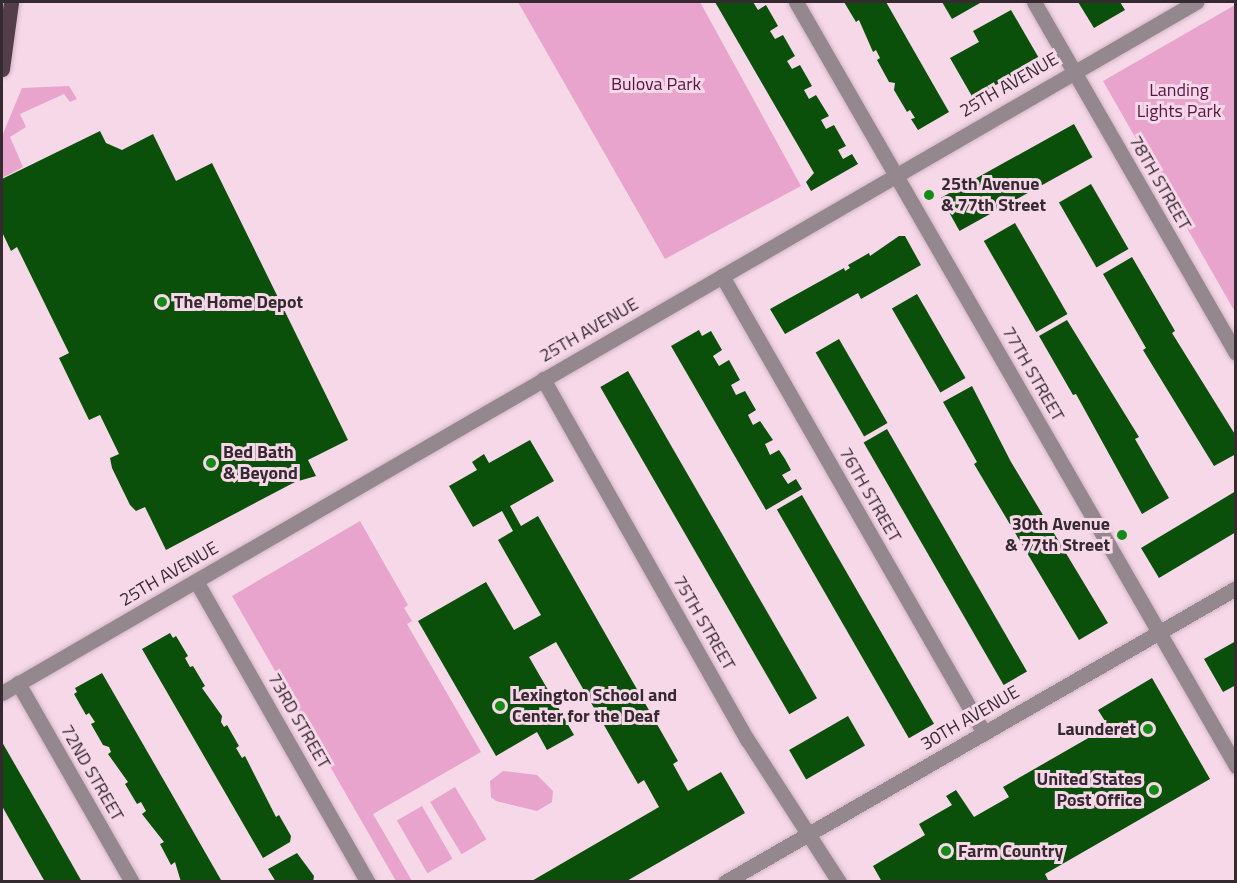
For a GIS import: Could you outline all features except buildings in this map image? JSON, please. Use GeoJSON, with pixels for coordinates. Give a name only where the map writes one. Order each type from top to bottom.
{"type":"FeatureCollection","features":[{"type":"Feature","properties":{"kind":"main road"},"geometry":{"type":"LineString","coordinates":[[2,69],[11,2]]}},
{"type":"Feature","properties":{"kind":"street","name":"77TH STREET"},"geometry":{"type":"LineString","coordinates":[[796,2],[1236,766]]}},
{"type":"Feature","properties":{"kind":"street","name":"78TH STREET"},"geometry":{"type":"LineString","coordinates":[[1034,2],[1236,353]]}},
{"type":"Feature","properties":{"kind":"street","name":"25TH AVENUE"},"geometry":{"type":"LineString","coordinates":[[2,693],[1073,70],[1196,2]]}},
{"type":"Feature","properties":{"kind":"street","name":"76TH STREET"},"geometry":{"type":"LineString","coordinates":[[722,276],[984,733]]}},
{"type":"Feature","properties":{"kind":"street","name":"75TH STREET"},"geometry":{"type":"LineString","coordinates":[[543,379],[747,739],[839,882]]}},
{"type":"Feature","properties":{"kind":"street","name":"73RD STREET"},"geometry":{"type":"LineString","coordinates":[[196,581],[368,882]]}},
{"type":"Feature","properties":{"kind":"street","name":"30TH AVENUE"},"geometry":{"type":"LineString","coordinates":[[725,882],[1236,588]]}},
{"type":"Feature","properties":{"kind":"street","name":"72ND STREET"},"geometry":{"type":"LineString","coordinates":[[18,683],[132,882]]}},
{"type":"Feature","properties":{"kind":"green space","name":"Bulova Park"},"geometry":{"type":"Polygon","coordinates":[[[518,2],[700,2],[801,186],[665,259],[518,2]]]}},
{"type":"Feature","properties":{"kind":"green space","name":"Landing Lights Park"},"geometry":{"type":"Polygon","coordinates":[[[1235,5],[1235,312],[1103,81],[1235,5]]]}},
{"type":"Feature","properties":{"kind":"green space"},"geometry":{"type":"Polygon","coordinates":[[[69,86],[77,99],[70,102],[64,94],[20,114],[26,127],[10,137],[23,167],[2,178],[2,136],[22,88],[69,86]]]}},
{"type":"Feature","properties":{"kind":"green space"},"geometry":{"type":"Polygon","coordinates":[[[360,521],[408,605],[404,608],[412,621],[407,624],[481,752],[373,814],[412,881],[396,881],[232,596],[360,521]]]}},
{"type":"Feature","properties":{"kind":"green space"},"geometry":{"type":"Polygon","coordinates":[[[503,771],[537,775],[553,791],[552,802],[537,811],[496,801],[491,797],[490,781],[503,771]]]}},
{"type":"Feature","properties":{"kind":"green space"},"geometry":{"type":"Polygon","coordinates":[[[455,787],[486,839],[462,854],[430,802],[455,787]]]}},
{"type":"Feature","properties":{"kind":"green space"},"geometry":{"type":"Polygon","coordinates":[[[422,806],[453,859],[427,873],[397,820],[422,806]]]}},
{"type":"Feature","properties":{"kind":"place","name":"25th Avenue & 77th Street"},"geometry":{"type":"Point","coordinates":[929,195]}},
{"type":"Feature","properties":{"kind":"place","name":"The Home Depot"},"geometry":{"type":"Point","coordinates":[162,302]}},
{"type":"Feature","properties":{"kind":"place","name":"Bed Bath & Beyond"},"geometry":{"type":"Point","coordinates":[211,463]}},
{"type":"Feature","properties":{"kind":"place","name":"30th Avenue & 77th Street"},"geometry":{"type":"Point","coordinates":[1122,535]}},
{"type":"Feature","properties":{"kind":"place","name":"Lexington School and Center for the Deaf"},"geometry":{"type":"Point","coordinates":[500,706]}},
{"type":"Feature","properties":{"kind":"place","name":"Launderet"},"geometry":{"type":"Point","coordinates":[1148,729]}},
{"type":"Feature","properties":{"kind":"place","name":"United States Post Office"},"geometry":{"type":"Point","coordinates":[1154,790]}},
{"type":"Feature","properties":{"kind":"place","name":"Farm Country"},"geometry":{"type":"Point","coordinates":[946,851]}}]}
